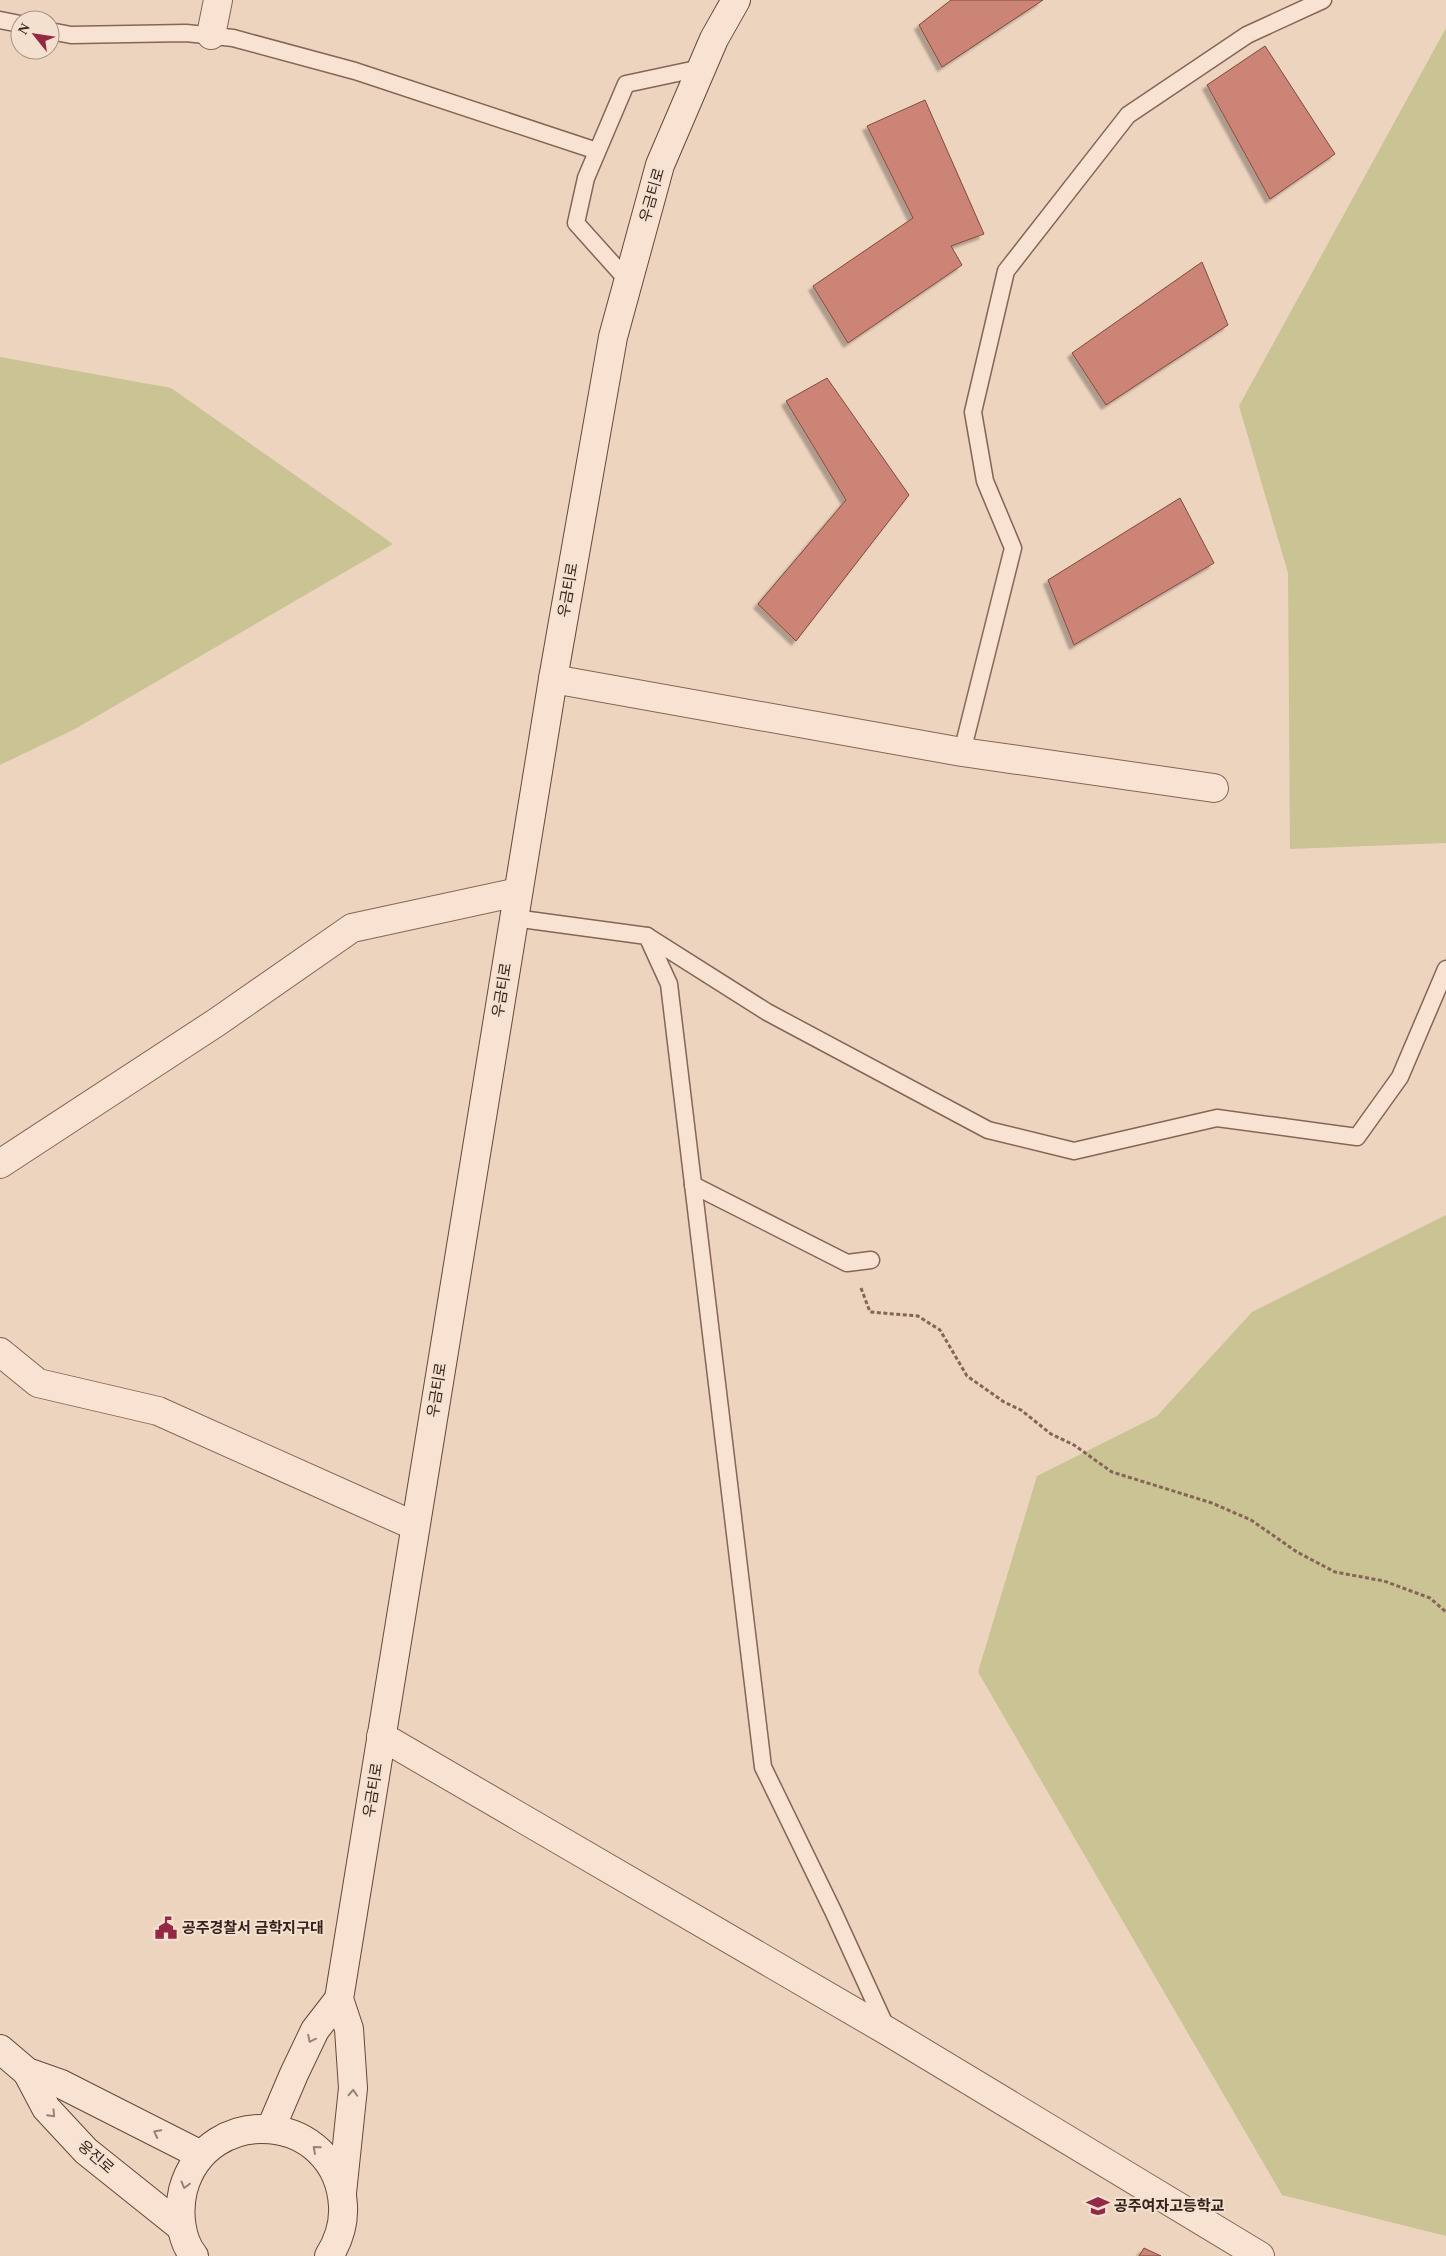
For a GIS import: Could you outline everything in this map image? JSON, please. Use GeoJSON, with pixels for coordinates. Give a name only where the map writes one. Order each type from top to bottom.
{"type":"FeatureCollection","features":[{"type":"Feature","properties":{"kind":"main road"},"geometry":{"type":"LineString","coordinates":[[211,35],[218,0]]}},
{"type":"Feature","properties":{"kind":"main road","name":"우금티로"},"geometry":{"type":"LineString","coordinates":[[342,2193],[353,2088],[349,2029],[339,1999],[553,678],[613,337],[660,166],[714,39],[736,0]]}},
{"type":"Feature","properties":{"kind":"main road"},"geometry":{"type":"LineString","coordinates":[[553,678],[962,752],[1214,788]]}},
{"type":"Feature","properties":{"kind":"main road"},"geometry":{"type":"LineString","coordinates":[[0,1164],[217,1022],[352,928],[516,905]]}},
{"type":"Feature","properties":{"kind":"main road"},"geometry":{"type":"LineString","coordinates":[[0,1352],[38,1382],[158,1411],[415,1526]]}},
{"type":"Feature","properties":{"kind":"main road"},"geometry":{"type":"LineString","coordinates":[[381,1736],[889,2032],[1260,2256]]}},
{"type":"Feature","properties":{"kind":"main road","name":"우금티로"},"geometry":{"type":"LineString","coordinates":[[271,2128],[315,2030],[339,1999]]}},
{"type":"Feature","properties":{"kind":"main road","name":"웅진로"},"geometry":{"type":"LineString","coordinates":[[0,2049],[27,2072],[61,2084],[201,2155]]}},
{"type":"Feature","properties":{"kind":"main road","name":"웅진로"},"geometry":{"type":"LineString","coordinates":[[27,2072],[46,2108],[86,2151],[181,2227]]}},
{"type":"Feature","properties":{"kind":"main road"},"geometry":{"type":"LineString","coordinates":[[194,2256],[190,2251],[181,2227],[180,2202],[187,2176],[201,2155],[221,2139],[246,2129],[271,2128],[296,2135],[318,2149],[334,2169],[342,2193],[344,2219],[336,2252]]}},
{"type":"Feature","properties":{"kind":"lane"},"geometry":{"type":"LineString","coordinates":[[962,752],[1013,548],[985,481],[973,412],[1006,271],[1128,115],[1247,35],[1323,0]]}},
{"type":"Feature","properties":{"kind":"lane"},"geometry":{"type":"LineString","coordinates":[[60,32],[71,35],[186,33],[233,38],[355,71],[598,151]]}},
{"type":"Feature","properties":{"kind":"lane"},"geometry":{"type":"LineString","coordinates":[[628,281],[576,224],[586,178],[626,84],[701,68]]}},
{"type":"Feature","properties":{"kind":"lane"},"geometry":{"type":"LineString","coordinates":[[516,905],[646,936],[767,1012],[988,1130],[1074,1150],[1217,1118],[1357,1137],[1400,1076],[1446,968]]}},
{"type":"Feature","properties":{"kind":"lane"},"geometry":{"type":"LineString","coordinates":[[646,936],[669,984],[762,1767],[833,1911],[889,2032]]}},
{"type":"Feature","properties":{"kind":"lane"},"geometry":{"type":"LineString","coordinates":[[693,1185],[847,1264],[871,1260]]}},
{"type":"Feature","properties":{"kind":"path"},"geometry":{"type":"LineString","coordinates":[[847,1264],[857,1278],[870,1312],[918,1316],[940,1330],[967,1376],[1004,1402],[1021,1410],[1051,1434],[1074,1445],[1112,1472],[1212,1503],[1251,1520],[1297,1552],[1335,1572],[1384,1581],[1402,1587],[1430,1598],[1446,1612]]}},
{"type":"Feature","properties":{"kind":"shaded area"},"geometry":{"type":"Polygon","coordinates":[[[1446,28],[1446,843],[1290,849],[1288,573],[1239,406],[1446,28]]]}},
{"type":"Feature","properties":{"kind":"shaded area"},"geometry":{"type":"Polygon","coordinates":[[[0,357],[171,388],[393,544],[75,729],[0,765],[0,357]]]}},
{"type":"Feature","properties":{"kind":"shaded area"},"geometry":{"type":"Polygon","coordinates":[[[1446,1215],[1446,2236],[1282,2195],[978,1672],[1037,1476],[1157,1416],[1252,1312],[1446,1215]]]}},
{"type":"Feature","properties":{"kind":"building"},"geometry":{"type":"Polygon","coordinates":[[[951,0],[1043,0],[942,67],[919,25],[951,0]]]}},
{"type":"Feature","properties":{"kind":"building"},"geometry":{"type":"Polygon","coordinates":[[[1265,46],[1335,154],[1270,199],[1207,85],[1265,46]]]}},
{"type":"Feature","properties":{"kind":"building"},"geometry":{"type":"Polygon","coordinates":[[[925,100],[984,234],[951,246],[962,265],[848,343],[813,286],[913,218],[867,126],[925,100]]]}},
{"type":"Feature","properties":{"kind":"building"},"geometry":{"type":"Polygon","coordinates":[[[1202,262],[1228,325],[1106,405],[1072,353],[1202,262]]]}},
{"type":"Feature","properties":{"kind":"building"},"geometry":{"type":"Polygon","coordinates":[[[827,378],[909,495],[796,641],[758,604],[846,500],[786,401],[827,378]]]}},
{"type":"Feature","properties":{"kind":"building"},"geometry":{"type":"Polygon","coordinates":[[[1180,498],[1214,563],[1074,645],[1048,580],[1180,498]]]}},
{"type":"Feature","properties":{"kind":"building"},"geometry":{"type":"Polygon","coordinates":[[[1144,2248],[1161,2256],[1139,2256],[1144,2248]]]}},
{"type":"Feature","properties":{"kind":"place","name":"공주경찰서 금학지구대"},"geometry":{"type":"Point","coordinates":[166,1928]}},
{"type":"Feature","properties":{"kind":"place","name":"공주여자고등학교"},"geometry":{"type":"Point","coordinates":[1098,2206]}}]}
